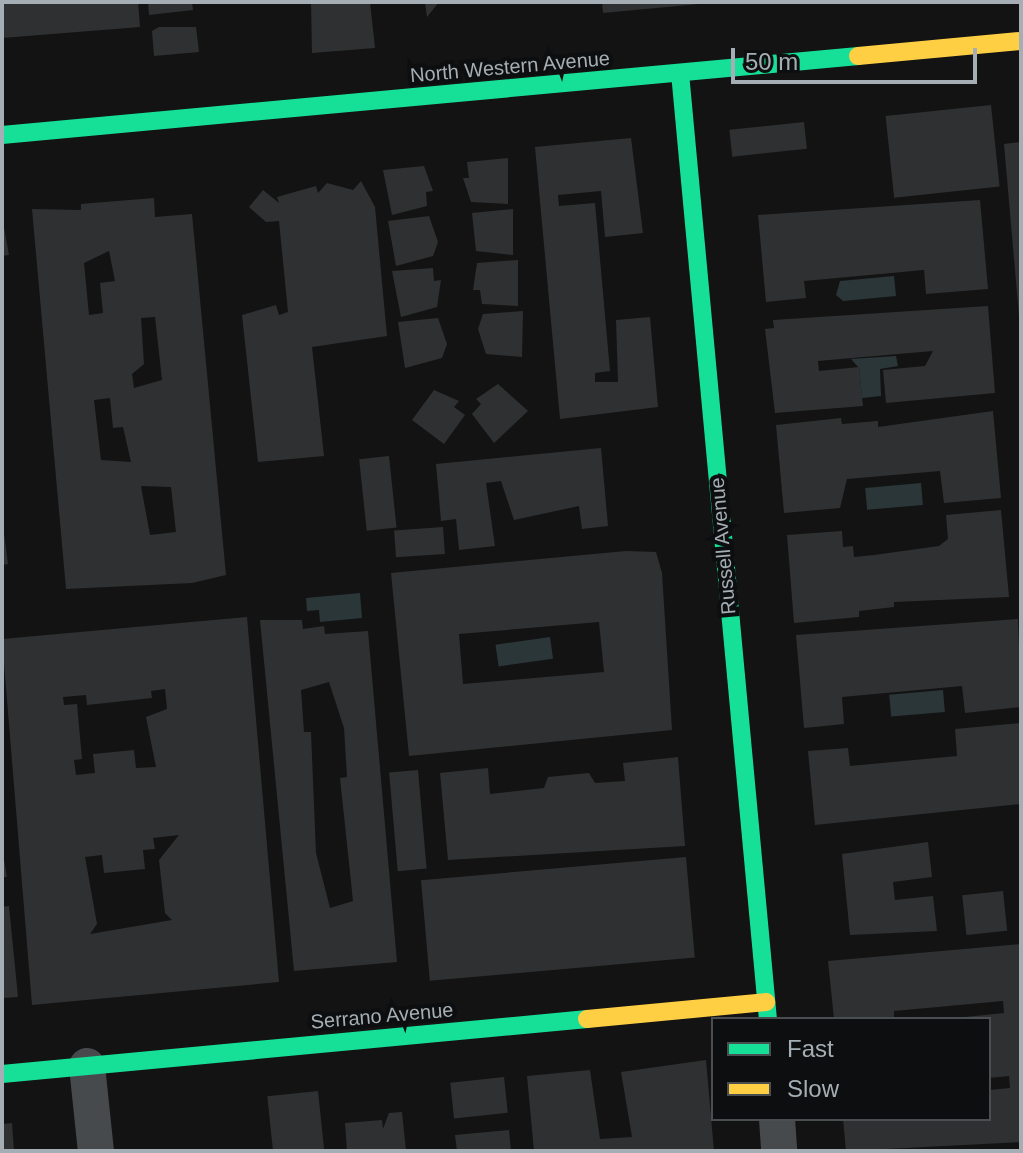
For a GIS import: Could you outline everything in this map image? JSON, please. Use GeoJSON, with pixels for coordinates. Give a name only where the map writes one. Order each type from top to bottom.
{"type":"FeatureCollection","features":[{"type":"Feature","properties":{"kind":"street","name":"North Western Avenue"},"geometry":{"type":"LineString","coordinates":[[2,135],[1021,41]]}},
{"type":"Feature","properties":{"kind":"street","name":"Russell Avenue"},"geometry":{"type":"LineString","coordinates":[[680,73],[767,1010]]}},
{"type":"Feature","properties":{"kind":"street","name":"Serrano Avenue"},"geometry":{"type":"LineString","coordinates":[[2,1074],[767,1010]]}},
{"type":"Feature","properties":{"kind":"street"},"geometry":{"type":"LineString","coordinates":[[87,1066],[96,1151]]}},
{"type":"Feature","properties":{"kind":"street"},"geometry":{"type":"LineString","coordinates":[[777,1121],[779,1151]]}},
{"type":"Feature","properties":{"kind":"shaded area"},"geometry":{"type":"Polygon","coordinates":[[[894,276],[896,296],[843,301],[836,295],[840,281],[894,276]]]}},
{"type":"Feature","properties":{"kind":"shaded area"},"geometry":{"type":"Polygon","coordinates":[[[896,356],[898,366],[880,369],[881,396],[862,398],[859,368],[851,359],[896,356]]]}},
{"type":"Feature","properties":{"kind":"shaded area"},"geometry":{"type":"Polygon","coordinates":[[[921,483],[923,505],[867,510],[865,488],[921,483]]]}},
{"type":"Feature","properties":{"kind":"shaded area"},"geometry":{"type":"Polygon","coordinates":[[[360,593],[362,618],[320,622],[319,610],[307,611],[306,598],[360,593]]]}},
{"type":"Feature","properties":{"kind":"shaded area"},"geometry":{"type":"Polygon","coordinates":[[[550,637],[553,659],[499,666],[496,645],[550,637]]]}},
{"type":"Feature","properties":{"kind":"shaded area"},"geometry":{"type":"Polygon","coordinates":[[[943,690],[945,712],[891,717],[889,695],[943,690]]]}},
{"type":"Feature","properties":{"kind":"building"},"geometry":{"type":"Polygon","coordinates":[[[2,2],[138,2],[140,27],[2,38],[2,2]]]}},
{"type":"Feature","properties":{"kind":"building"},"geometry":{"type":"Polygon","coordinates":[[[148,2],[192,2],[193,10],[149,15],[148,2]]]}},
{"type":"Feature","properties":{"kind":"building"},"geometry":{"type":"Polygon","coordinates":[[[311,2],[370,2],[375,48],[312,53],[311,2]]]}},
{"type":"Feature","properties":{"kind":"building"},"geometry":{"type":"Polygon","coordinates":[[[425,2],[439,2],[427,17],[425,2]]]}},
{"type":"Feature","properties":{"kind":"building"},"geometry":{"type":"Polygon","coordinates":[[[602,2],[699,2],[699,4],[603,13],[602,2]]]}},
{"type":"Feature","properties":{"kind":"building"},"geometry":{"type":"Polygon","coordinates":[[[159,27],[196,27],[199,52],[154,56],[152,31],[159,27]]]}},
{"type":"Feature","properties":{"kind":"building"},"geometry":{"type":"Polygon","coordinates":[[[991,105],[1000,187],[894,198],[886,116],[991,105]]]}},
{"type":"Feature","properties":{"kind":"building"},"geometry":{"type":"Polygon","coordinates":[[[804,122],[807,149],[732,157],[729,130],[804,122]]]}},
{"type":"Feature","properties":{"kind":"building"},"geometry":{"type":"Polygon","coordinates":[[[631,138],[643,233],[605,237],[601,191],[558,195],[559,206],[595,203],[610,371],[595,373],[595,382],[618,382],[616,320],[650,317],[658,407],[560,419],[535,147],[631,138]]]}},
{"type":"Feature","properties":{"kind":"building"},"geometry":{"type":"Polygon","coordinates":[[[1021,142],[1021,316],[1019,316],[1004,144],[1021,142]]]}},
{"type":"Feature","properties":{"kind":"building"},"geometry":{"type":"Polygon","coordinates":[[[508,158],[508,204],[471,202],[463,178],[469,178],[467,162],[508,158]]]}},
{"type":"Feature","properties":{"kind":"building"},"geometry":{"type":"Polygon","coordinates":[[[424,166],[433,191],[426,192],[427,206],[392,215],[383,170],[424,166]]]}},
{"type":"Feature","properties":{"kind":"building"},"geometry":{"type":"Polygon","coordinates":[[[361,181],[375,207],[387,336],[312,347],[324,456],[258,462],[242,315],[276,305],[279,315],[288,312],[279,221],[266,222],[249,207],[263,190],[279,203],[277,197],[316,186],[318,193],[327,183],[353,190],[361,181]]]}},
{"type":"Feature","properties":{"kind":"building"},"geometry":{"type":"Polygon","coordinates":[[[154,198],[155,217],[192,214],[226,575],[192,583],[66,589],[32,209],[81,210],[81,204],[154,198]],[[109,251],[84,263],[89,315],[103,313],[100,283],[115,281],[109,251]],[[155,317],[141,318],[144,364],[132,374],[134,388],[162,380],[155,317]],[[110,398],[94,400],[101,460],[131,462],[123,427],[113,428],[110,398]],[[141,486],[150,535],[176,532],[171,487],[141,486]]]}},
{"type":"Feature","properties":{"kind":"building"},"geometry":{"type":"Polygon","coordinates":[[[980,200],[988,289],[926,294],[924,270],[804,281],[806,298],[766,302],[758,215],[980,200]]]}},
{"type":"Feature","properties":{"kind":"building"},"geometry":{"type":"Polygon","coordinates":[[[513,209],[513,255],[476,251],[472,213],[513,209]]]}},
{"type":"Feature","properties":{"kind":"building"},"geometry":{"type":"Polygon","coordinates":[[[2,216],[9,255],[2,256],[2,216]]]}},
{"type":"Feature","properties":{"kind":"building"},"geometry":{"type":"Polygon","coordinates":[[[429,216],[438,242],[433,256],[396,266],[388,221],[429,216]]]}},
{"type":"Feature","properties":{"kind":"building"},"geometry":{"type":"Polygon","coordinates":[[[518,260],[518,306],[482,304],[480,290],[473,290],[477,263],[518,260]]]}},
{"type":"Feature","properties":{"kind":"building"},"geometry":{"type":"Polygon","coordinates":[[[433,268],[434,281],[441,280],[437,307],[401,317],[392,271],[433,268]]]}},
{"type":"Feature","properties":{"kind":"building"},"geometry":{"type":"Polygon","coordinates":[[[988,306],[995,393],[886,403],[883,370],[925,366],[933,351],[818,361],[819,371],[859,367],[863,406],[775,413],[765,329],[774,328],[773,320],[988,306]]]}},
{"type":"Feature","properties":{"kind":"building"},"geometry":{"type":"Polygon","coordinates":[[[523,311],[522,357],[486,354],[478,329],[483,314],[523,311]]]}},
{"type":"Feature","properties":{"kind":"building"},"geometry":{"type":"Polygon","coordinates":[[[438,318],[447,344],[442,358],[405,368],[398,322],[438,318]]]}},
{"type":"Feature","properties":{"kind":"building"},"geometry":{"type":"Polygon","coordinates":[[[498,384],[528,411],[494,443],[472,414],[481,404],[476,399],[498,384]]]}},
{"type":"Feature","properties":{"kind":"building"},"geometry":{"type":"Polygon","coordinates":[[[434,390],[459,401],[454,407],[465,415],[444,444],[412,420],[434,390]]]}},
{"type":"Feature","properties":{"kind":"building"},"geometry":{"type":"Polygon","coordinates":[[[993,411],[1001,498],[944,503],[940,471],[847,479],[840,508],[784,513],[776,425],[841,418],[842,424],[878,421],[878,427],[993,411]]]}},
{"type":"Feature","properties":{"kind":"building"},"geometry":{"type":"Polygon","coordinates":[[[601,448],[608,526],[582,529],[579,506],[514,520],[501,481],[486,483],[495,546],[459,550],[456,519],[441,521],[436,464],[601,448]]]}},
{"type":"Feature","properties":{"kind":"building"},"geometry":{"type":"Polygon","coordinates":[[[389,456],[397,528],[367,531],[359,459],[389,456]]]}},
{"type":"Feature","properties":{"kind":"building"},"geometry":{"type":"Polygon","coordinates":[[[1001,510],[1009,597],[894,602],[894,607],[859,611],[859,617],[794,623],[787,535],[842,531],[843,547],[853,546],[854,557],[874,555],[939,546],[948,539],[946,515],[1001,510]]]}},
{"type":"Feature","properties":{"kind":"building"},"geometry":{"type":"Polygon","coordinates":[[[2,518],[8,564],[2,565],[2,518]]]}},
{"type":"Feature","properties":{"kind":"building"},"geometry":{"type":"Polygon","coordinates":[[[443,527],[445,554],[396,557],[394,530],[443,527]]]}},
{"type":"Feature","properties":{"kind":"building"},"geometry":{"type":"Polygon","coordinates":[[[626,551],[656,552],[662,573],[672,730],[409,756],[391,573],[626,551]],[[599,622],[459,634],[463,684],[604,672],[599,622]]]}},
{"type":"Feature","properties":{"kind":"building"},"geometry":{"type":"Polygon","coordinates":[[[247,617],[279,982],[32,1005],[2,639],[247,617]],[[165,689],[151,691],[152,698],[87,705],[86,695],[63,697],[64,705],[77,704],[82,759],[74,760],[76,775],[95,773],[93,754],[134,750],[136,768],[156,767],[146,717],[167,709],[165,689]],[[179,835],[153,838],[155,849],[143,850],[145,869],[104,873],[102,855],[85,857],[97,924],[90,934],[172,920],[165,913],[159,860],[179,835]]]}},
{"type":"Feature","properties":{"kind":"building"},"geometry":{"type":"Polygon","coordinates":[[[1018,619],[1021,707],[965,713],[962,686],[842,697],[844,724],[804,728],[796,635],[1018,619]]]}},
{"type":"Feature","properties":{"kind":"building"},"geometry":{"type":"Polygon","coordinates":[[[260,620],[302,620],[303,629],[324,626],[325,634],[368,631],[397,962],[294,971],[260,620]],[[329,682],[301,690],[304,732],[311,732],[316,853],[330,908],[353,901],[340,778],[347,777],[344,728],[329,682]]]}},
{"type":"Feature","properties":{"kind":"building"},"geometry":{"type":"Polygon","coordinates":[[[1021,723],[1021,804],[815,825],[808,751],[848,748],[850,766],[957,756],[955,729],[1021,723]]]}},
{"type":"Feature","properties":{"kind":"building"},"geometry":{"type":"Polygon","coordinates":[[[678,757],[685,846],[448,860],[440,773],[488,768],[490,794],[544,788],[548,777],[589,773],[595,783],[625,781],[623,763],[678,757]]]}},
{"type":"Feature","properties":{"kind":"building"},"geometry":{"type":"Polygon","coordinates":[[[418,770],[427,869],[398,871],[389,773],[418,770]]]}},
{"type":"Feature","properties":{"kind":"building"},"geometry":{"type":"Polygon","coordinates":[[[928,842],[932,877],[893,882],[895,900],[933,896],[937,931],[850,935],[842,854],[928,842]]]}},
{"type":"Feature","properties":{"kind":"building"},"geometry":{"type":"Polygon","coordinates":[[[2,848],[7,877],[2,877],[2,848]]]}},
{"type":"Feature","properties":{"kind":"building"},"geometry":{"type":"Polygon","coordinates":[[[686,857],[695,958],[430,981],[421,880],[686,857]]]}},
{"type":"Feature","properties":{"kind":"building"},"geometry":{"type":"Polygon","coordinates":[[[1003,891],[1007,931],[966,935],[962,895],[1003,891]]]}},
{"type":"Feature","properties":{"kind":"building"},"geometry":{"type":"Polygon","coordinates":[[[9,906],[18,997],[2,998],[2,907],[9,906]]]}},
{"type":"Feature","properties":{"kind":"building"},"geometry":{"type":"Polygon","coordinates":[[[1021,944],[1021,1142],[846,1151],[843,1121],[991,1121],[991,1090],[1010,1088],[1009,1076],[991,1078],[991,1017],[965,1017],[1004,1013],[1003,1001],[894,1011],[894,1017],[834,1017],[828,961],[1021,944]]]}},
{"type":"Feature","properties":{"kind":"building"},"geometry":{"type":"Polygon","coordinates":[[[706,1060],[714,1151],[534,1151],[527,1076],[590,1070],[600,1139],[632,1137],[621,1072],[706,1060]]]}},
{"type":"Feature","properties":{"kind":"building"},"geometry":{"type":"Polygon","coordinates":[[[504,1077],[508,1113],[454,1118],[450,1083],[504,1077]]]}},
{"type":"Feature","properties":{"kind":"building"},"geometry":{"type":"Polygon","coordinates":[[[318,1091],[324,1151],[273,1151],[267,1096],[318,1091]]]}},
{"type":"Feature","properties":{"kind":"building"},"geometry":{"type":"Polygon","coordinates":[[[402,1112],[406,1151],[347,1151],[345,1123],[382,1120],[383,1129],[389,1113],[402,1112]]]}},
{"type":"Feature","properties":{"kind":"building"},"geometry":{"type":"Polygon","coordinates":[[[12,1123],[14,1151],[2,1151],[2,1124],[12,1123]]]}},
{"type":"Feature","properties":{"kind":"building"},"geometry":{"type":"Polygon","coordinates":[[[509,1130],[511,1151],[457,1151],[455,1135],[509,1130]]]}},
{"type":"Feature","properties":{"kind":"traffic: fast"},"geometry":{"type":"LineString","coordinates":[[2,135],[858,56]]}},
{"type":"Feature","properties":{"kind":"traffic: fast"},"geometry":{"type":"LineString","coordinates":[[680,73],[768,1017]]}},
{"type":"Feature","properties":{"kind":"traffic: fast"},"geometry":{"type":"LineString","coordinates":[[2,1074],[587,1019]]}},
{"type":"Feature","properties":{"kind":"traffic: slow"},"geometry":{"type":"LineString","coordinates":[[858,56],[1021,41]]}},
{"type":"Feature","properties":{"kind":"traffic: slow"},"geometry":{"type":"LineString","coordinates":[[587,1019],[766,1002]]}}]}
